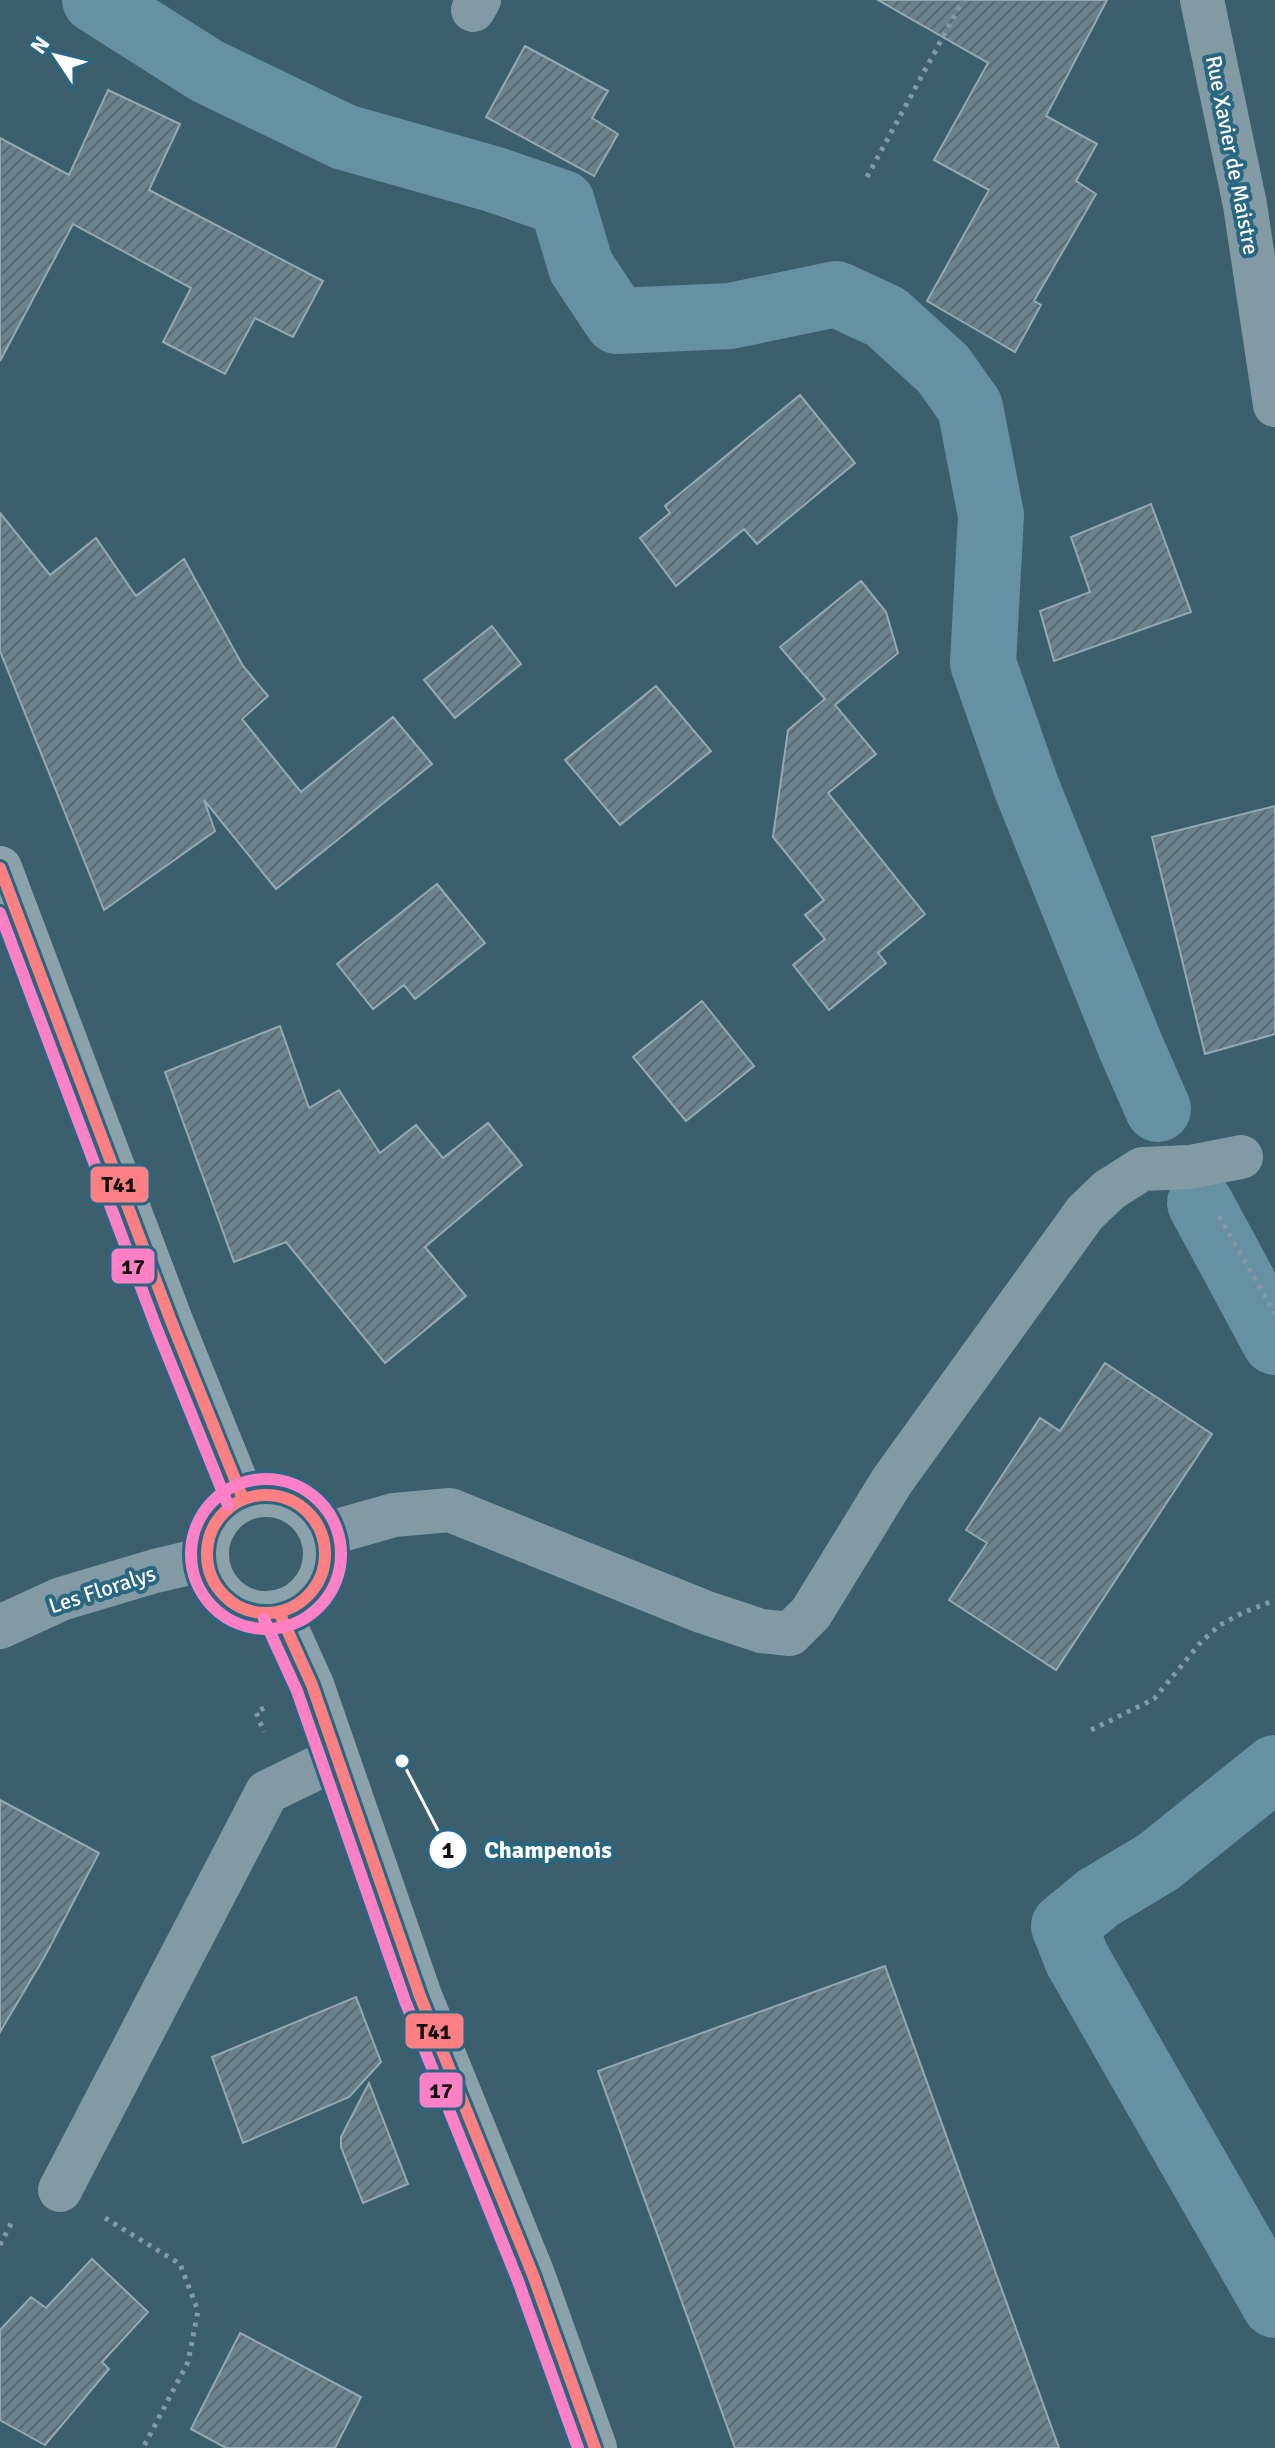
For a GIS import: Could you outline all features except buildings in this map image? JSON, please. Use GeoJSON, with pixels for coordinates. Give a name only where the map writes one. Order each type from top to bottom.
{"type":"FeatureCollection","features":[{"type":"Feature","properties":{"kind":"main road"},"geometry":{"type":"LineString","coordinates":[[0,868],[171,1321],[243,1499]]}},
{"type":"Feature","properties":{"kind":"main road"},"geometry":{"type":"LineString","coordinates":[[259,1495],[275,1495],[304,1508],[323,1535],[325,1555],[322,1574],[312,1591],[297,1604],[279,1612],[246,1610],[231,1602],[219,1590],[206,1559],[208,1540],[215,1523],[227,1509],[243,1499],[259,1495]]}},
{"type":"Feature","properties":{"kind":"main road"},"geometry":{"type":"LineString","coordinates":[[279,1612],[312,1685],[420,1996],[533,2275],[595,2448]]}},
{"type":"Feature","properties":{"kind":"street","name":"Rue Xavier de Maistre"},"geometry":{"type":"LineString","coordinates":[[1202,0],[1245,205],[1275,405]]}},
{"type":"Feature","properties":{"kind":"street"},"geometry":{"type":"LineString","coordinates":[[323,1535],[394,1515],[450,1510],[704,1612],[761,1631],[790,1634],[811,1613],[892,1481],[1085,1213],[1109,1190],[1142,1169],[1190,1167],[1241,1157]]}},
{"type":"Feature","properties":{"kind":"street","name":"Les Floralys"},"geometry":{"type":"LineString","coordinates":[[0,1627],[61,1599],[206,1559]]}},
{"type":"Feature","properties":{"kind":"street"},"geometry":{"type":"LineString","coordinates":[[60,2190],[267,1792],[337,1758]]}},
{"type":"Feature","properties":{"kind":"path"},"geometry":{"type":"LineString","coordinates":[[867,177],[963,0]]}},
{"type":"Feature","properties":{"kind":"path"},"geometry":{"type":"LineString","coordinates":[[1190,1167],[1275,1314]]}},
{"type":"Feature","properties":{"kind":"path"},"geometry":{"type":"LineString","coordinates":[[1091,1730],[1154,1699],[1201,1642],[1220,1625],[1275,1600]]}},
{"type":"Feature","properties":{"kind":"path"},"geometry":{"type":"LineString","coordinates":[[60,2190],[180,2264],[198,2311],[188,2362],[143,2448]]}},
{"type":"Feature","properties":{"kind":"waterway"},"geometry":{"type":"LineString","coordinates":[[95,0],[207,71],[344,137],[496,180],[562,203],[581,267],[617,321],[730,316],[836,294],[886,317],[943,369],[970,407],[991,515],[983,663],[1026,786],[1158,1109]]}},
{"type":"Feature","properties":{"kind":"waterway"},"geometry":{"type":"LineString","coordinates":[[1200,1203],[1275,1342]]}},
{"type":"Feature","properties":{"kind":"waterway"},"geometry":{"type":"LineString","coordinates":[[1275,1768],[1158,1862],[1098,1898],[1064,1926],[1077,1959],[1275,2305]]}},
{"type":"Feature","properties":{"kind":"transit line","name":"T41"},"geometry":{"type":"LineString","coordinates":[[0,868],[171,1321],[243,1499]]}},
{"type":"Feature","properties":{"kind":"transit line","name":"17"},"geometry":{"type":"LineString","coordinates":[[0,913],[156,1327],[228,1505]]}},
{"type":"Feature","properties":{"kind":"transit line","name":"17"},"geometry":{"type":"LineString","coordinates":[[266,1479],[295,1485],[319,1501],[335,1525],[341,1554],[335,1583],[319,1607],[295,1623],[266,1629],[237,1623],[213,1607],[197,1583],[191,1554],[197,1525],[213,1501],[237,1485],[266,1479]]}},
{"type":"Feature","properties":{"kind":"transit line","name":"T41"},"geometry":{"type":"LineString","coordinates":[[266,1495],[289,1500],[308,1512],[320,1531],[325,1554],[320,1577],[308,1596],[289,1608],[266,1613],[243,1608],[224,1596],[212,1577],[207,1554],[212,1531],[224,1512],[243,1500],[266,1495]]}},
{"type":"Feature","properties":{"kind":"transit line","name":"T41"},"geometry":{"type":"LineString","coordinates":[[279,1612],[312,1685],[420,1996],[533,2275],[595,2448]]}},
{"type":"Feature","properties":{"kind":"transit line","name":"17"},"geometry":{"type":"LineString","coordinates":[[264,1619],[297,1691],[405,2001],[518,2281],[578,2448]]}},
{"type":"Feature","properties":{"kind":"place","name":"Champenois"},"geometry":{"type":"Point","coordinates":[402,1761]}}]}
